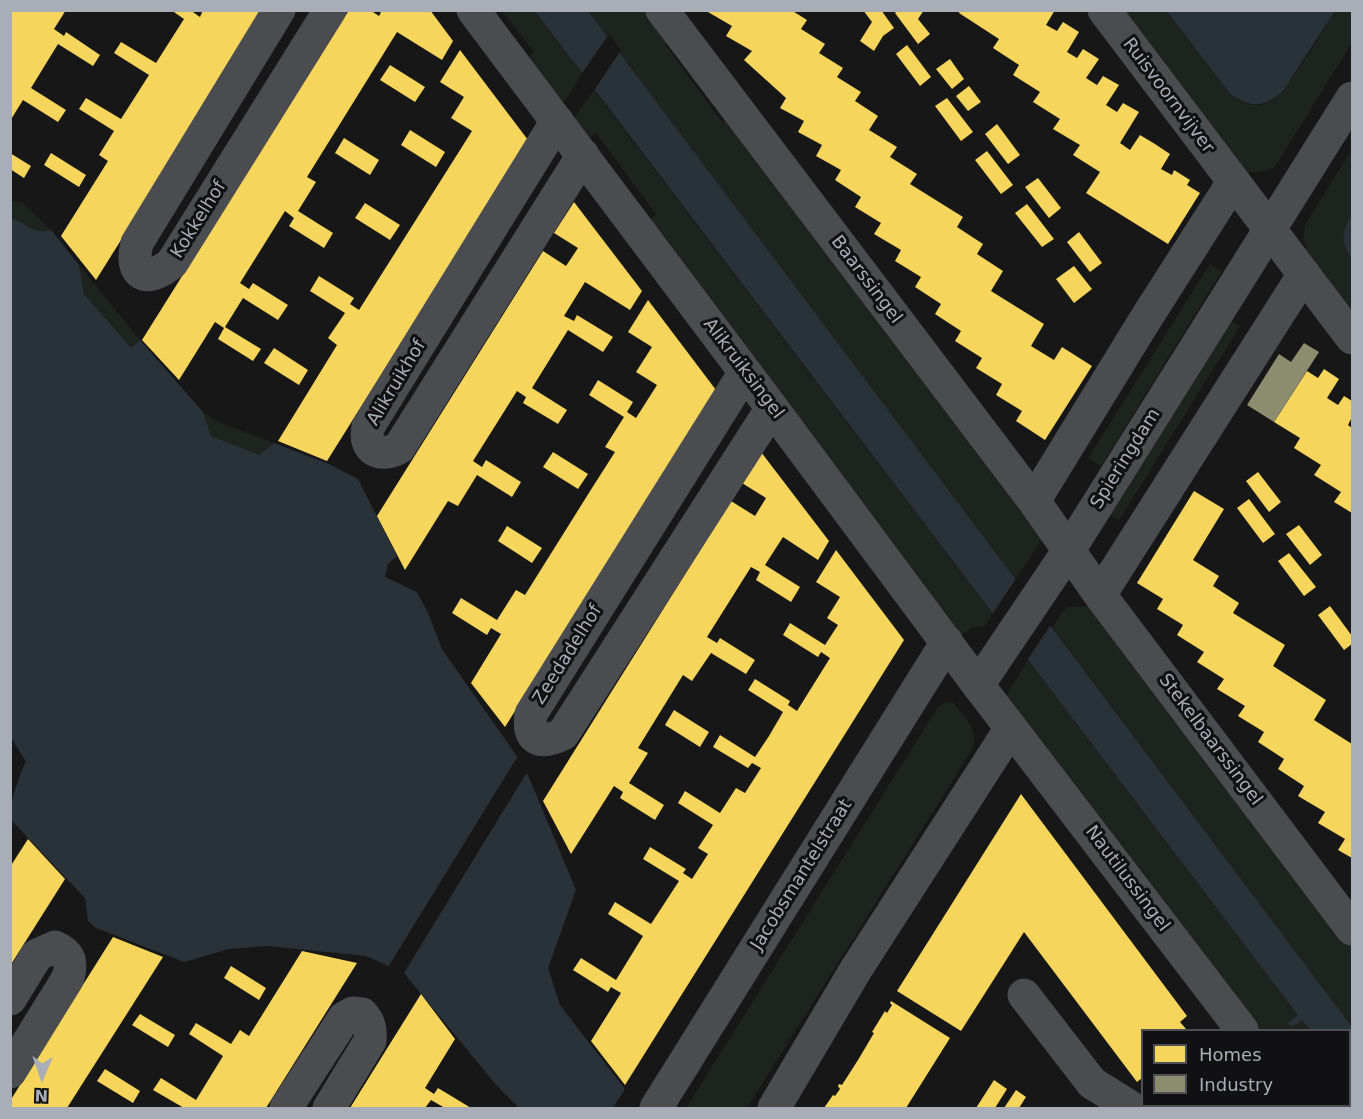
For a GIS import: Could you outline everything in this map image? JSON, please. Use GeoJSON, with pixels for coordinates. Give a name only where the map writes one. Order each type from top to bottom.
{"type":"FeatureCollection","features":[{"type":"Feature","properties":{"kind":"street","name":"Kokkelhof"},"geometry":{"type":"LineString","coordinates":[[279,10],[137,243],[133,258],[138,271],[143,274],[159,274],[172,263],[330,10]]}},
{"type":"Feature","properties":{"kind":"street","name":"Alikruiksingel"},"geometry":{"type":"LineString","coordinates":[[473,10],[947,642],[986,674],[1011,728]]}},
{"type":"Feature","properties":{"kind":"street","name":"Baarssingel"},"geometry":{"type":"LineString","coordinates":[[662,10],[1069,550]]}},
{"type":"Feature","properties":{"kind":"street","name":"Ruisvoornvijver"},"geometry":{"type":"LineString","coordinates":[[1104,10],[1233,182]]}},
{"type":"Feature","properties":{"kind":"street","name":"Spieringdam"},"geometry":{"type":"LineString","coordinates":[[986,674],[1069,550],[1353,98]]}},
{"type":"Feature","properties":{"kind":"street","name":"Alikruikhof"},"geometry":{"type":"LineString","coordinates":[[557,121],[368,427],[366,437],[369,445],[376,451],[392,452],[399,448],[583,154]]}},
{"type":"Feature","properties":{"kind":"street"},"geometry":{"type":"LineString","coordinates":[[1034,501],[1233,182],[1353,338]]}},
{"type":"Feature","properties":{"kind":"street"},"geometry":{"type":"LineString","coordinates":[[1100,595],[1304,274]]}},
{"type":"Feature","properties":{"kind":"street","name":"Zeedadelhof"},"geometry":{"type":"LineString","coordinates":[[745,372],[531,714],[529,725],[533,736],[542,741],[552,740],[563,734],[772,408]]}},
{"type":"Feature","properties":{"kind":"street","name":"Stekelbaarssingel"},"geometry":{"type":"LineString","coordinates":[[1069,550],[1100,595],[1353,929]]}},
{"type":"Feature","properties":{"kind":"street","name":"Jacobsmantelstraat"},"geometry":{"type":"LineString","coordinates":[[656,1108],[947,642]]}},
{"type":"Feature","properties":{"kind":"street"},"geometry":{"type":"LineString","coordinates":[[774,1108],[855,971],[1011,728]]}},
{"type":"Feature","properties":{"kind":"street","name":"Nautilussingel"},"geometry":{"type":"LineString","coordinates":[[1011,728],[1239,1029]]}},
{"type":"Feature","properties":{"kind":"street"},"geometry":{"type":"LineString","coordinates":[[10,999],[38,955],[55,947],[65,951],[70,959],[71,968],[68,978],[10,1072]]}},
{"type":"Feature","properties":{"kind":"street"},"geometry":{"type":"LineString","coordinates":[[1024,995],[1092,1083],[1132,1108]]}},
{"type":"Feature","properties":{"kind":"street"},"geometry":{"type":"LineString","coordinates":[[286,1108],[344,1018],[353,1013],[362,1014],[369,1022],[370,1041],[329,1108]]}},
{"type":"Feature","properties":{"kind":"shaded area"},"geometry":{"type":"Polygon","coordinates":[[[502,11],[535,11],[582,73],[566,100],[559,107],[526,60],[534,52],[502,11]]]}},
{"type":"Feature","properties":{"kind":"shaded area"},"geometry":{"type":"Polygon","coordinates":[[[535,11],[588,11],[1352,1027],[1352,1087],[1351,1029],[1309,1029],[1302,1020],[1292,1027],[1288,1023],[1298,1015],[535,11]]]}},
{"type":"Feature","properties":{"kind":"shaded area"},"geometry":{"type":"Polygon","coordinates":[[[588,11],[648,11],[670,40],[665,44],[722,122],[728,118],[1044,537],[1015,580],[588,11]]]}},
{"type":"Feature","properties":{"kind":"shaded area"},"geometry":{"type":"Polygon","coordinates":[[[1119,11],[1167,11],[1231,95],[1253,105],[1261,105],[1271,100],[1281,91],[1302,64],[1335,11],[1352,11],[1352,43],[1274,168],[1260,172],[1244,172],[1119,11]]]}},
{"type":"Feature","properties":{"kind":"shaded area"},"geometry":{"type":"Polygon","coordinates":[[[1167,11],[1335,11],[1283,91],[1269,101],[1252,104],[1231,95],[1167,11]]]}},
{"type":"Feature","properties":{"kind":"shaded area"},"geometry":{"type":"Polygon","coordinates":[[[594,90],[993,614],[985,626],[973,627],[959,636],[647,221],[656,214],[596,133],[586,141],[571,121],[594,90]]]}},
{"type":"Feature","properties":{"kind":"shaded area"},"geometry":{"type":"Polygon","coordinates":[[[1352,149],[1352,322],[1301,253],[1307,246],[1303,241],[1305,225],[1352,149]]]}},
{"type":"Feature","properties":{"kind":"shaded area"},"geometry":{"type":"Polygon","coordinates":[[[10,201],[22,202],[52,231],[36,231],[11,217],[10,201]]]}},
{"type":"Feature","properties":{"kind":"shaded area"},"geometry":{"type":"Polygon","coordinates":[[[1352,214],[1352,258],[1344,236],[1352,214]]]}},
{"type":"Feature","properties":{"kind":"shaded area"},"geometry":{"type":"Polygon","coordinates":[[[11,217],[36,231],[52,231],[79,265],[84,294],[131,348],[140,340],[203,412],[211,436],[259,455],[274,443],[329,464],[358,479],[397,556],[388,564],[385,577],[417,592],[442,649],[525,768],[576,890],[548,968],[560,1005],[625,1089],[613,1108],[519,1108],[497,1086],[404,973],[366,956],[267,946],[229,949],[184,962],[96,928],[88,921],[85,898],[12,821],[12,801],[26,762],[10,736],[11,217]]]}},
{"type":"Feature","properties":{"kind":"shaded area"},"geometry":{"type":"Polygon","coordinates":[[[1210,264],[1222,271],[1101,466],[1088,458],[1210,264]]]}},
{"type":"Feature","properties":{"kind":"shaded area"},"geometry":{"type":"Polygon","coordinates":[[[79,265],[140,340],[131,349],[84,294],[79,265]]]}},
{"type":"Feature","properties":{"kind":"shaded area"},"geometry":{"type":"Polygon","coordinates":[[[1229,320],[1240,326],[1119,520],[1108,514],[1229,320]]]}},
{"type":"Feature","properties":{"kind":"shaded area"},"geometry":{"type":"Polygon","coordinates":[[[203,412],[218,422],[274,443],[259,456],[211,436],[203,412]]]}},
{"type":"Feature","properties":{"kind":"shaded area"},"geometry":{"type":"Polygon","coordinates":[[[1098,606],[1352,945],[1352,1027],[1052,628],[1066,607],[1098,606]]]}},
{"type":"Feature","properties":{"kind":"shaded area"},"geometry":{"type":"Polygon","coordinates":[[[1028,660],[1298,1015],[1289,1023],[1302,1020],[1309,1029],[1255,1029],[1006,696],[1028,660]]]}},
{"type":"Feature","properties":{"kind":"shaded area"},"geometry":{"type":"Polygon","coordinates":[[[945,702],[953,702],[969,723],[974,734],[973,748],[747,1108],[686,1108],[938,707],[945,702]]]}},
{"type":"Feature","properties":{"kind":"pier"},"geometry":{"type":"Polygon","coordinates":[[[609,34],[621,50],[593,92],[580,76],[609,34]]]}},
{"type":"Feature","properties":{"kind":"pier"},"geometry":{"type":"Polygon","coordinates":[[[1017,577],[1052,623],[1026,662],[991,616],[1017,577]]]}},
{"type":"Feature","properties":{"kind":"pier"},"geometry":{"type":"Polygon","coordinates":[[[519,754],[529,769],[403,976],[387,969],[519,754]]]}},
{"type":"Feature","properties":{"kind":"building: Homes"},"geometry":{"type":"Polygon","coordinates":[[[10,10],[66,10],[54,29],[64,36],[66,32],[100,55],[93,66],[58,44],[31,88],[66,110],[58,122],[23,100],[10,121],[10,10]]]}},
{"type":"Feature","properties":{"kind":"building: Homes"},"geometry":{"type":"Polygon","coordinates":[[[171,10],[190,10],[200,17],[203,10],[265,10],[96,280],[61,236],[108,161],[99,155],[114,131],[79,109],[86,98],[121,119],[149,75],[114,53],[121,42],[156,63],[184,19],[171,10]]]}},
{"type":"Feature","properties":{"kind":"building: Homes"},"geometry":{"type":"Polygon","coordinates":[[[349,10],[370,10],[379,16],[382,10],[430,10],[453,41],[442,60],[397,32],[307,177],[316,182],[298,211],[333,233],[324,248],[289,226],[294,218],[285,211],[240,283],[249,289],[253,283],[288,305],[278,320],[243,298],[225,327],[261,349],[253,361],[218,339],[224,328],[215,322],[179,380],[142,340],[349,10]]]}},
{"type":"Feature","properties":{"kind":"building: Homes"},"geometry":{"type":"Polygon","coordinates":[[[709,10],[791,10],[807,20],[801,29],[825,44],[819,53],[843,68],[837,77],[861,92],[855,101],[878,116],[869,130],[897,147],[890,157],[917,174],[910,184],[963,217],[957,227],[983,244],[977,254],[1003,271],[991,291],[1044,324],[1031,346],[1054,360],[1062,347],[1092,366],[1045,440],[1016,421],[1022,411],[996,395],[1002,384],[976,368],[982,358],[955,341],[961,331],[935,314],[941,304],[915,287],[921,277],[895,261],[901,250],[874,234],[881,223],[855,207],[861,197],[835,180],[841,170],[816,156],[822,145],[798,132],[804,121],[780,108],[786,98],[744,60],[752,51],[726,36],[732,26],[708,12],[709,10]]]}},
{"type":"Feature","properties":{"kind":"building: Homes"},"geometry":{"type":"Polygon","coordinates":[[[863,10],[881,10],[894,28],[883,36],[874,51],[860,41],[872,22],[863,10]]]}},
{"type":"Feature","properties":{"kind":"building: Homes"},"geometry":{"type":"Polygon","coordinates":[[[898,10],[924,10],[918,19],[930,34],[918,44],[895,13],[898,10]]]}},
{"type":"Feature","properties":{"kind":"building: Homes"},"geometry":{"type":"Polygon","coordinates":[[[960,10],[1055,10],[1046,25],[1057,31],[1063,22],[1079,32],[1067,52],[1077,58],[1083,49],[1099,59],[1086,78],[1097,85],[1103,76],[1119,85],[1106,105],[1117,112],[1123,103],[1139,112],[1120,143],[1130,150],[1140,135],[1155,144],[1170,154],[1161,169],[1172,175],[1174,170],[1190,180],[1187,185],[1200,193],[1168,244],[1086,193],[1100,172],[1073,155],[1080,145],[1053,129],[1060,119],[1033,102],[1040,92],[1013,75],[1019,65],[993,48],[999,39],[959,13],[960,10]]]}},
{"type":"Feature","properties":{"kind":"building: Homes"},"geometry":{"type":"Polygon","coordinates":[[[907,45],[931,77],[920,86],[896,54],[907,45]]]}},
{"type":"Feature","properties":{"kind":"building: Homes"},"geometry":{"type":"Polygon","coordinates":[[[460,50],[528,140],[327,461],[278,441],[337,345],[328,338],[345,313],[310,291],[319,276],[354,298],[350,304],[359,310],[472,131],[451,118],[464,97],[440,82],[460,50]]]}},
{"type":"Feature","properties":{"kind":"building: Homes"},"geometry":{"type":"Polygon","coordinates":[[[950,59],[964,79],[952,89],[936,69],[950,59]]]}},
{"type":"Feature","properties":{"kind":"building: Homes"},"geometry":{"type":"Polygon","coordinates":[[[390,65],[425,87],[415,102],[380,80],[390,65]]]}},
{"type":"Feature","properties":{"kind":"building: Homes"},"geometry":{"type":"Polygon","coordinates":[[[969,86],[981,102],[968,111],[956,96],[969,86]]]}},
{"type":"Feature","properties":{"kind":"building: Homes"},"geometry":{"type":"Polygon","coordinates":[[[947,98],[973,132],[961,141],[935,106],[947,98]]]}},
{"type":"Feature","properties":{"kind":"building: Homes"},"geometry":{"type":"Polygon","coordinates":[[[997,124],[1020,155],[1008,164],[985,134],[997,124]]]}},
{"type":"Feature","properties":{"kind":"building: Homes"},"geometry":{"type":"Polygon","coordinates":[[[410,130],[445,152],[436,167],[401,145],[410,130]]]}},
{"type":"Feature","properties":{"kind":"building: Homes"},"geometry":{"type":"Polygon","coordinates":[[[344,138],[379,160],[370,175],[335,153],[344,138]]]}},
{"type":"Feature","properties":{"kind":"building: Homes"},"geometry":{"type":"Polygon","coordinates":[[[987,151],[1013,185],[1001,194],[975,160],[987,151]]]}},
{"type":"Feature","properties":{"kind":"building: Homes"},"geometry":{"type":"Polygon","coordinates":[[[10,153],[31,166],[24,178],[10,169],[10,153]]]}},
{"type":"Feature","properties":{"kind":"building: Homes"},"geometry":{"type":"Polygon","coordinates":[[[51,153],[86,175],[79,187],[44,165],[51,153]]]}},
{"type":"Feature","properties":{"kind":"building: Homes"},"geometry":{"type":"Polygon","coordinates":[[[1038,178],[1061,208],[1049,218],[1025,187],[1038,178]]]}},
{"type":"Feature","properties":{"kind":"building: Homes"},"geometry":{"type":"Polygon","coordinates":[[[574,202],[642,291],[630,310],[585,282],[564,316],[574,321],[577,315],[613,337],[603,352],[568,330],[532,388],[567,410],[558,424],[523,403],[526,397],[517,391],[473,461],[482,467],[486,460],[521,482],[512,497],[477,475],[458,506],[448,501],[405,570],[377,516],[543,251],[566,266],[578,248],[554,233],[574,202]]]}},
{"type":"Feature","properties":{"kind":"building: Homes"},"geometry":{"type":"Polygon","coordinates":[[[365,203],[400,225],[390,240],[355,218],[365,203]]]}},
{"type":"Feature","properties":{"kind":"building: Homes"},"geometry":{"type":"Polygon","coordinates":[[[1027,204],[1054,239],[1042,247],[1015,213],[1027,204]]]}},
{"type":"Feature","properties":{"kind":"building: Homes"},"geometry":{"type":"Polygon","coordinates":[[[1079,232],[1102,263],[1090,272],[1067,242],[1079,232]]]}},
{"type":"Feature","properties":{"kind":"building: Homes"},"geometry":{"type":"Polygon","coordinates":[[[1074,266],[1092,289],[1074,303],[1056,279],[1074,266]]]}},
{"type":"Feature","properties":{"kind":"building: Homes"},"geometry":{"type":"Polygon","coordinates":[[[648,300],[716,390],[505,727],[471,683],[501,634],[491,628],[487,635],[452,613],[461,598],[497,620],[516,590],[525,595],[615,452],[605,447],[624,417],[589,395],[598,380],[633,402],[627,412],[636,418],[657,385],[636,372],[652,347],[628,332],[648,300]]]}},
{"type":"Feature","properties":{"kind":"building: Homes"},"geometry":{"type":"Polygon","coordinates":[[[274,348],[308,370],[299,385],[264,363],[274,348]]]}},
{"type":"Feature","properties":{"kind":"building: Homes"},"geometry":{"type":"Polygon","coordinates":[[[1324,369],[1339,379],[1327,398],[1338,405],[1344,396],[1352,401],[1352,417],[1348,425],[1352,428],[1352,513],[1334,502],[1341,492],[1314,475],[1321,465],[1294,448],[1300,438],[1274,422],[1307,371],[1318,378],[1324,369]]]}},
{"type":"Feature","properties":{"kind":"building: Homes"},"geometry":{"type":"Polygon","coordinates":[[[553,452],[588,474],[578,489],[543,467],[553,452]]]}},
{"type":"Feature","properties":{"kind":"building: Homes"},"geometry":{"type":"Polygon","coordinates":[[[761,452],[829,541],[818,560],[783,537],[765,565],[800,587],[791,602],[756,580],[760,572],[751,567],[707,637],[717,643],[720,638],[755,660],[746,674],[711,653],[692,681],[683,675],[638,748],[648,753],[629,783],[664,805],[655,820],[620,798],[623,792],[614,786],[571,854],[543,801],[731,501],[755,516],[766,498],[742,483],[761,452]]]}},
{"type":"Feature","properties":{"kind":"building: Homes"},"geometry":{"type":"Polygon","coordinates":[[[1258,472],[1281,502],[1269,512],[1246,481],[1258,472]]]}},
{"type":"Feature","properties":{"kind":"building: Homes"},"geometry":{"type":"Polygon","coordinates":[[[1194,491],[1224,509],[1193,560],[1219,576],[1213,586],[1239,603],[1233,613],[1285,645],[1273,666],[1326,700],[1314,720],[1352,744],[1352,858],[1338,850],[1345,839],[1318,823],[1325,812],[1298,796],[1304,786],[1278,769],[1284,759],[1258,742],[1264,732],[1238,716],[1245,706],[1217,689],[1224,679],[1197,662],[1204,652],[1177,635],[1183,625],[1157,609],[1163,599],[1137,583],[1194,491]]]}},
{"type":"Feature","properties":{"kind":"building: Homes"},"geometry":{"type":"Polygon","coordinates":[[[1249,499],[1275,534],[1263,543],[1237,508],[1249,499]]]}},
{"type":"Feature","properties":{"kind":"building: Homes"},"geometry":{"type":"Polygon","coordinates":[[[1299,525],[1322,555],[1310,565],[1286,534],[1299,525]]]}},
{"type":"Feature","properties":{"kind":"building: Homes"},"geometry":{"type":"Polygon","coordinates":[[[507,526],[542,548],[532,563],[498,541],[507,526]]]}},
{"type":"Feature","properties":{"kind":"building: Homes"},"geometry":{"type":"Polygon","coordinates":[[[836,550],[904,640],[625,1085],[591,1041],[621,993],[611,987],[608,992],[573,970],[581,958],[616,980],[643,936],[608,914],[615,902],[651,924],[679,881],[643,859],[650,847],[686,869],[683,873],[692,879],[708,854],[698,848],[713,825],[678,803],[685,791],[720,813],[736,788],[745,793],[761,768],[752,763],[748,768],[713,747],[720,735],[755,757],[769,736],[783,712],[748,690],[755,679],[790,701],[788,705],[797,711],[830,658],[821,652],[818,657],[783,635],[790,623],[825,645],[838,625],[827,618],[840,597],[816,582],[836,550]]]}},
{"type":"Feature","properties":{"kind":"building: Homes"},"geometry":{"type":"Polygon","coordinates":[[[1289,553],[1316,587],[1304,596],[1278,561],[1289,553]]]}},
{"type":"Feature","properties":{"kind":"building: Homes"},"geometry":{"type":"Polygon","coordinates":[[[1330,606],[1352,636],[1352,644],[1344,650],[1318,615],[1330,606]]]}},
{"type":"Feature","properties":{"kind":"building: Homes"},"geometry":{"type":"Polygon","coordinates":[[[674,710],[709,732],[700,747],[665,725],[674,710]]]}},
{"type":"Feature","properties":{"kind":"building: Homes"},"geometry":{"type":"Polygon","coordinates":[[[1021,794],[1187,1016],[1180,1022],[1186,1029],[1141,1029],[1141,1079],[1137,1082],[1024,932],[961,1031],[897,991],[1021,794]]]}},
{"type":"Feature","properties":{"kind":"building: Homes"},"geometry":{"type":"Polygon","coordinates":[[[28,839],[65,879],[10,966],[10,867],[28,839]]]}},
{"type":"Feature","properties":{"kind":"building: Homes"},"geometry":{"type":"Polygon","coordinates":[[[113,937],[163,957],[67,1108],[10,1108],[10,1101],[113,937]]]}},
{"type":"Feature","properties":{"kind":"building: Homes"},"geometry":{"type":"Polygon","coordinates":[[[302,951],[357,963],[266,1108],[184,1108],[153,1090],[161,1078],[196,1100],[223,1056],[189,1034],[196,1023],[231,1044],[240,1030],[249,1036],[302,951]]]}},
{"type":"Feature","properties":{"kind":"building: Homes"},"geometry":{"type":"Polygon","coordinates":[[[231,966],[266,988],[259,1000],[224,978],[231,966]]]}},
{"type":"Feature","properties":{"kind":"building: Homes"},"geometry":{"type":"Polygon","coordinates":[[[421,994],[455,1039],[425,1088],[434,1094],[438,1088],[471,1108],[445,1108],[431,1100],[425,1108],[350,1108],[421,994]]]}},
{"type":"Feature","properties":{"kind":"building: Homes"},"geometry":{"type":"Polygon","coordinates":[[[891,1001],[950,1038],[906,1108],[824,1108],[840,1089],[839,1084],[842,1085],[858,1060],[874,1033],[872,1032],[885,1011],[887,1013],[892,1005],[891,1001]]]}},
{"type":"Feature","properties":{"kind":"building: Homes"},"geometry":{"type":"Polygon","coordinates":[[[140,1014],[175,1035],[168,1047],[132,1025],[140,1014]]]}},
{"type":"Feature","properties":{"kind":"building: Homes"},"geometry":{"type":"Polygon","coordinates":[[[105,1069],[140,1091],[133,1103],[97,1081],[105,1069]]]}},
{"type":"Feature","properties":{"kind":"building: Homes"},"geometry":{"type":"Polygon","coordinates":[[[994,1080],[1007,1089],[995,1108],[976,1108],[994,1080]]]}},
{"type":"Feature","properties":{"kind":"building: Homes"},"geometry":{"type":"Polygon","coordinates":[[[1016,1090],[1026,1097],[1019,1108],[1004,1108],[1016,1090]]]}},
{"type":"Feature","properties":{"kind":"building: Industry"},"geometry":{"type":"Polygon","coordinates":[[[1304,343],[1319,352],[1274,422],[1247,405],[1279,354],[1291,362],[1304,343]]]}}]}
